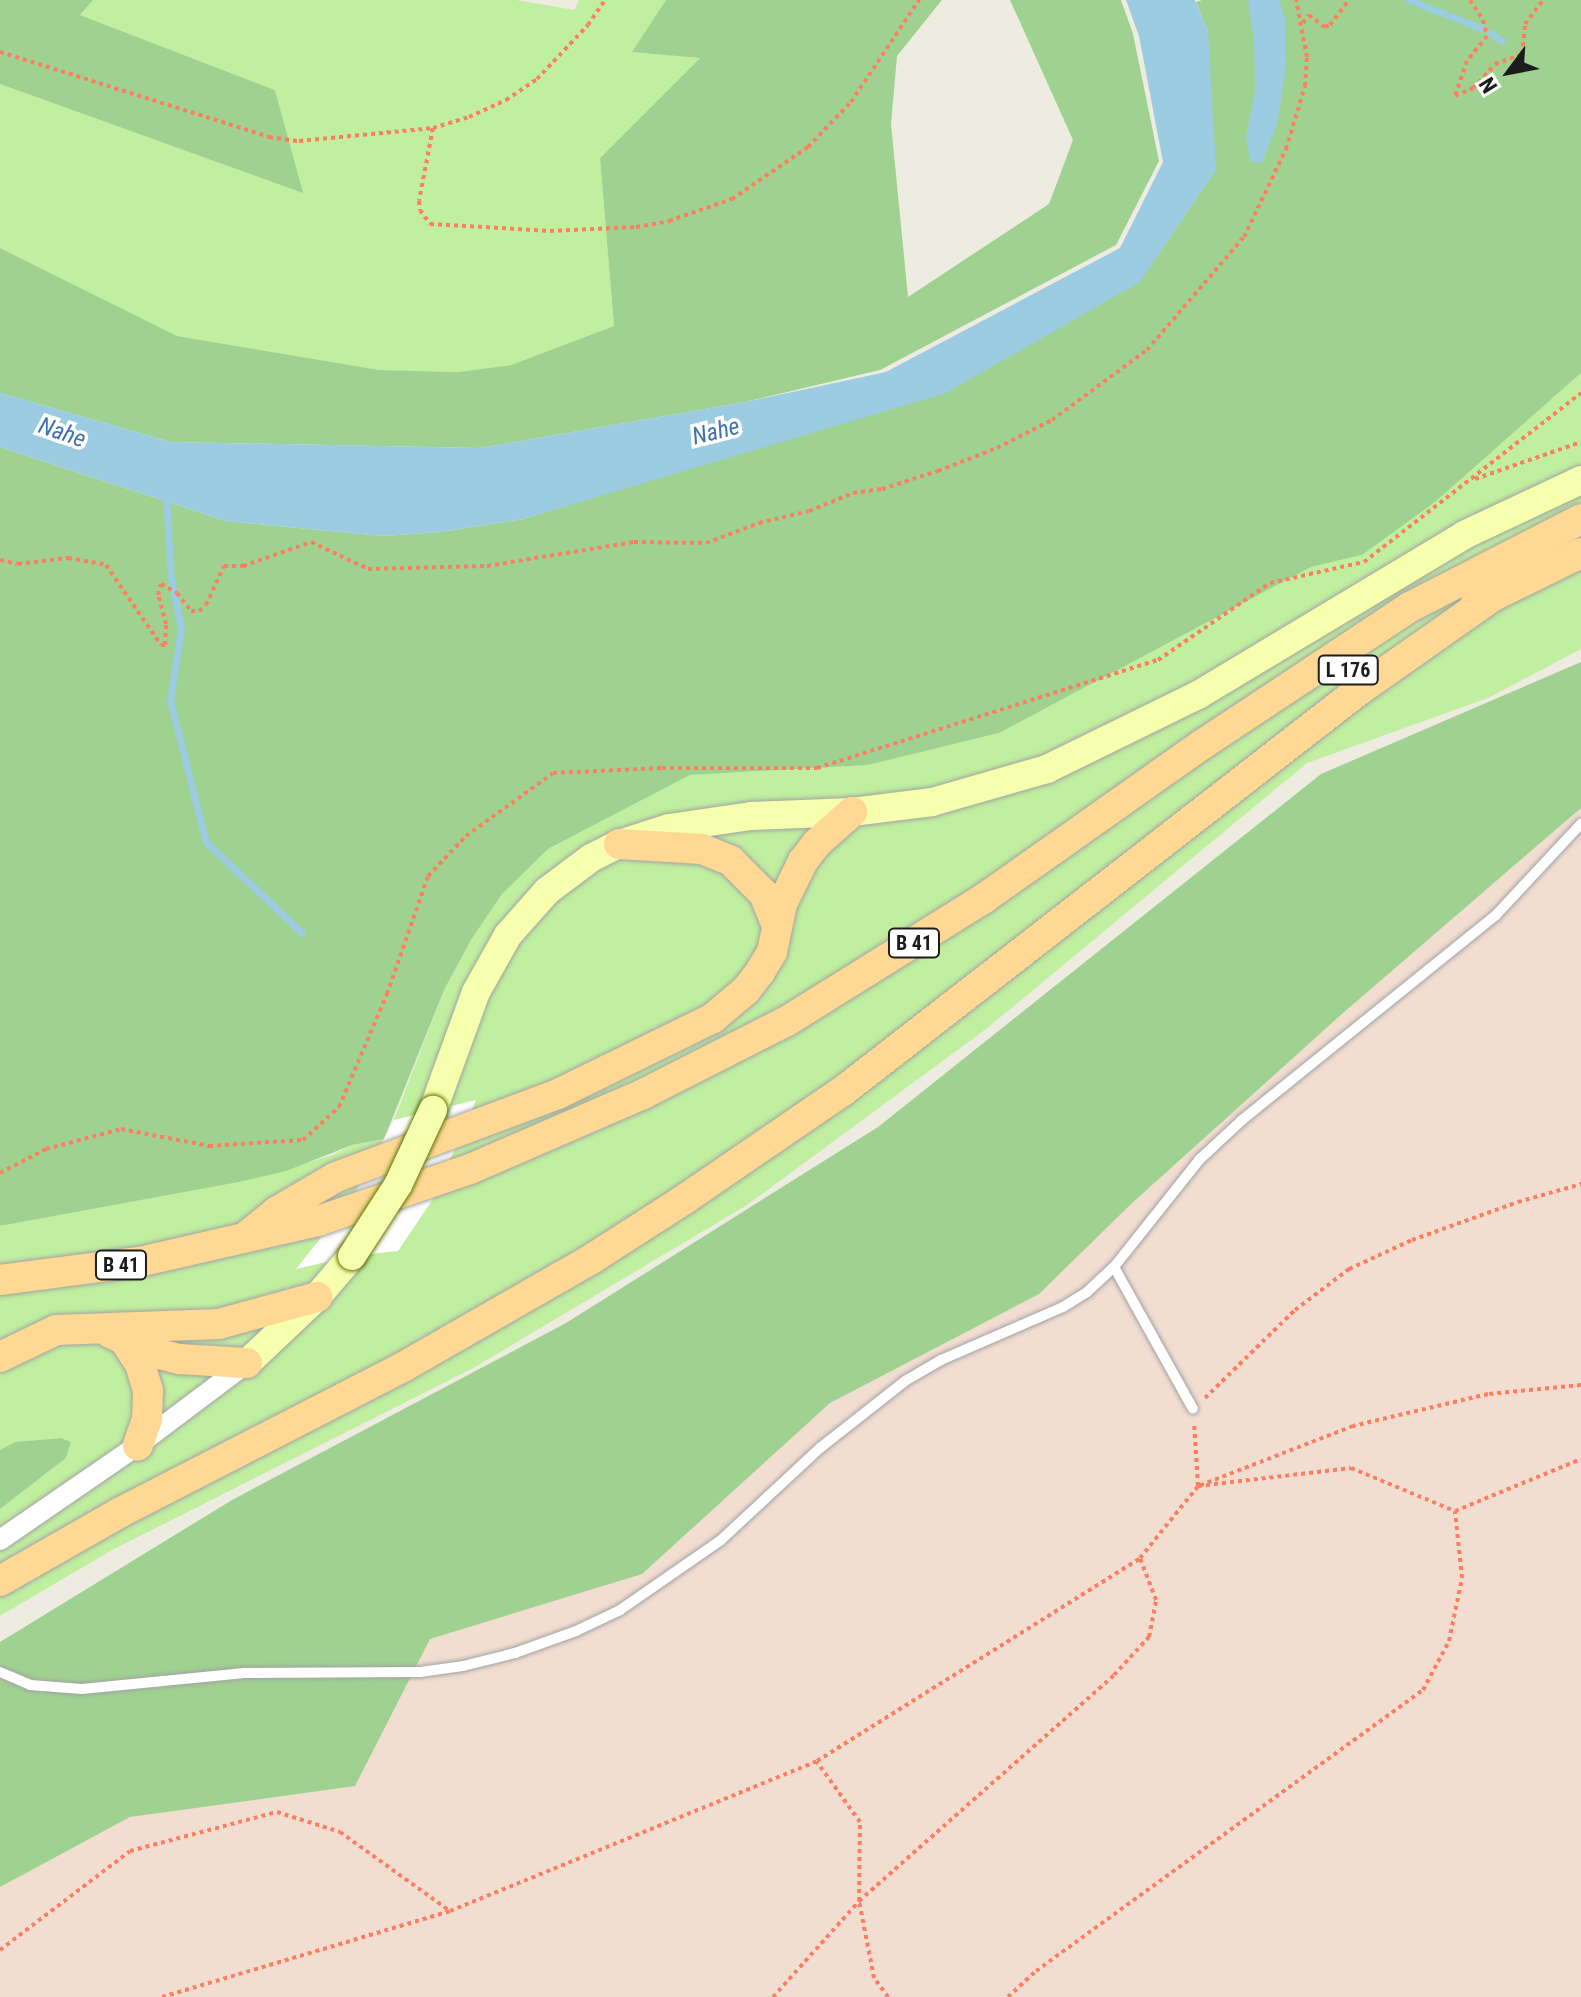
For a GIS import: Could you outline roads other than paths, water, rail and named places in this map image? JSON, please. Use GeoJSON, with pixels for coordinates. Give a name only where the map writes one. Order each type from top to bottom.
{"type":"FeatureCollection","features":[{"type":"Feature","properties":{"kind":"main road","name":"L 176"},"geometry":{"type":"LineString","coordinates":[[247,1363],[317,1297],[352,1256],[398,1185],[433,1110],[476,992],[508,935],[529,908],[567,874],[619,844],[647,833],[699,823],[852,812],[971,793],[1084,754],[1198,695],[1464,535],[1581,480]]}},
{"type":"Feature","properties":{"kind":"main road","name":"B 41"},"geometry":{"type":"LineString","coordinates":[[0,1280],[139,1262],[240,1242],[408,1193],[544,1139],[706,1064],[787,1021],[983,899],[1203,744],[1410,607],[1581,519]]}},
{"type":"Feature","properties":{"kind":"main road","name":"L 176"},"geometry":{"type":"LineString","coordinates":[[1203,744],[1581,553]]}},
{"type":"Feature","properties":{"kind":"main road"},"geometry":{"type":"LineString","coordinates":[[0,1581],[121,1512],[315,1414],[466,1331],[593,1258],[721,1175],[893,1054],[1358,691],[1493,596]]}},
{"type":"Feature","properties":{"kind":"main road"},"geometry":{"type":"LineString","coordinates":[[240,1242],[276,1212],[336,1177],[558,1094],[713,1018],[746,990],[760,972],[772,952],[782,904],[803,861],[825,834],[852,812]]}},
{"type":"Feature","properties":{"kind":"main road"},"geometry":{"type":"LineString","coordinates":[[619,844],[702,849],[731,861],[764,894],[777,927]]}},
{"type":"Feature","properties":{"kind":"main road"},"geometry":{"type":"LineString","coordinates":[[0,1357],[56,1330],[152,1329],[219,1324],[252,1318],[317,1297]]}},
{"type":"Feature","properties":{"kind":"main road"},"geometry":{"type":"LineString","coordinates":[[97,1328],[179,1359],[247,1363]]}},
{"type":"Feature","properties":{"kind":"main road"},"geometry":{"type":"LineString","coordinates":[[125,1341],[140,1364],[148,1391],[147,1419],[138,1445]]}},
{"type":"Feature","properties":{"kind":"street"},"geometry":{"type":"LineString","coordinates":[[0,1540],[138,1445],[247,1363]]}},
{"type":"Feature","properties":{"kind":"lane"},"geometry":{"type":"LineString","coordinates":[[0,1672],[30,1685],[82,1689],[244,1673],[420,1672],[463,1666],[515,1653],[576,1631],[620,1610],[721,1540],[860,1414],[905,1381],[941,1360],[1063,1307],[1114,1267],[1199,1160],[1242,1120],[1496,915],[1581,824]]}},
{"type":"Feature","properties":{"kind":"lane"},"geometry":{"type":"LineString","coordinates":[[1114,1267],[1193,1409]]}},
{"type":"Feature","properties":{"kind":"water","name":"Nahe"},"geometry":{"type":"Polygon","coordinates":[[[1126,0],[1195,0],[1208,32],[1216,170],[1140,282],[946,393],[523,519],[441,532],[383,536],[226,521],[0,447],[0,393],[171,442],[480,448],[745,402],[886,372],[1120,248],[1163,162],[1139,36],[1126,0]]]}},
{"type":"Feature","properties":{"kind":"water"},"geometry":{"type":"Polygon","coordinates":[[[1248,0],[1279,0],[1285,18],[1286,67],[1277,124],[1262,163],[1250,161],[1246,137],[1255,91],[1254,41],[1248,0]]]}},
{"type":"Feature","properties":{"kind":"waterway"},"geometry":{"type":"LineString","coordinates":[[1409,0],[1481,28]]}},
{"type":"Feature","properties":{"kind":"waterway"},"geometry":{"type":"LineString","coordinates":[[1490,33],[1502,41]]}},
{"type":"Feature","properties":{"kind":"waterway"},"geometry":{"type":"LineString","coordinates":[[166,495],[171,578],[181,629],[170,700],[206,842],[302,933]]}}]}
